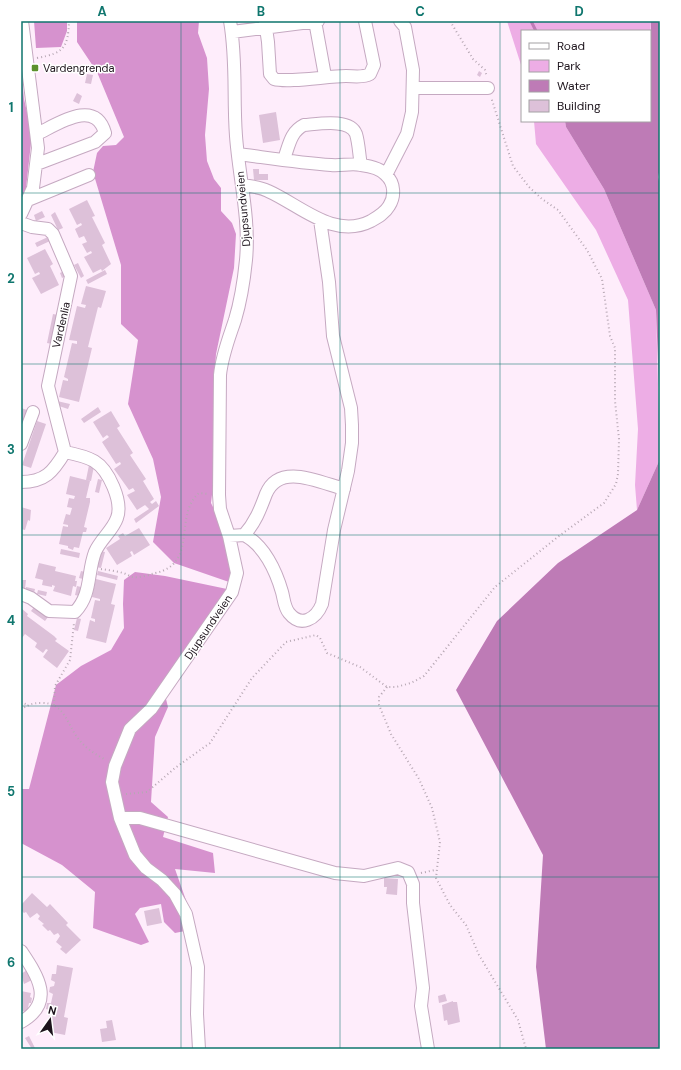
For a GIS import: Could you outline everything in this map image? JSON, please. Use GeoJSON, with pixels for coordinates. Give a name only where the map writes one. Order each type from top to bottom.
{"type":"FeatureCollection","features":[{"type":"Feature","properties":{"kind":"street"},"geometry":{"type":"LineString","coordinates":[[21,214],[33,188],[37,164],[37,134],[22,21]]}},
{"type":"Feature","properties":{"kind":"street"},"geometry":{"type":"LineString","coordinates":[[315,21],[325,76]]}},
{"type":"Feature","properties":{"kind":"street"},"geometry":{"type":"LineString","coordinates":[[231,27],[318,21]]}},
{"type":"Feature","properties":{"kind":"street"},"geometry":{"type":"LineString","coordinates":[[265,24],[269,70],[272,78],[284,81],[325,76],[362,76],[370,74],[374,65],[365,21]]}},
{"type":"Feature","properties":{"kind":"street"},"geometry":{"type":"LineString","coordinates":[[386,175],[407,134],[412,112],[414,88],[413,70],[405,27],[400,21]]}},
{"type":"Feature","properties":{"kind":"street","name":"Djupsundveien"},"geometry":{"type":"LineString","coordinates":[[199,1049],[197,1014],[198,967],[186,914],[175,894],[162,880],[146,868],[135,855],[120,818],[112,782],[115,766],[130,729],[151,709],[232,592],[237,573],[229,536],[220,509],[220,375],[222,360],[240,300],[246,259],[247,238],[235,122],[236,75],[231,27]]}},
{"type":"Feature","properties":{"kind":"street"},"geometry":{"type":"LineString","coordinates":[[414,88],[488,88]]}},
{"type":"Feature","properties":{"kind":"street"},"geometry":{"type":"LineString","coordinates":[[37,134],[79,115],[94,116],[101,121],[105,133],[95,142],[37,164]]}},
{"type":"Feature","properties":{"kind":"street"},"geometry":{"type":"LineString","coordinates":[[284,160],[292,135],[299,127],[304,125],[342,124],[348,126],[356,135],[361,165]]}},
{"type":"Feature","properties":{"kind":"street"},"geometry":{"type":"LineString","coordinates":[[238,154],[332,165],[361,165],[386,175],[392,183],[393,198],[389,206],[381,215],[367,223],[351,226],[336,226],[320,220],[267,190],[242,185]]}},
{"type":"Feature","properties":{"kind":"street"},"geometry":{"type":"LineString","coordinates":[[28,200],[89,175]]}},
{"type":"Feature","properties":{"kind":"street"},"geometry":{"type":"LineString","coordinates":[[229,536],[244,535],[260,548],[275,572],[286,608],[290,614],[303,620],[311,619],[318,614],[322,604],[334,530],[344,488],[352,443],[351,408],[333,336],[329,282],[320,220]]}},
{"type":"Feature","properties":{"kind":"street","name":"Vardenlia"},"geometry":{"type":"LineString","coordinates":[[21,223],[32,227],[48,228],[53,234],[71,276],[48,386],[65,452]]}},
{"type":"Feature","properties":{"kind":"street"},"geometry":{"type":"LineString","coordinates":[[21,444],[33,412]]}},
{"type":"Feature","properties":{"kind":"street"},"geometry":{"type":"LineString","coordinates":[[21,482],[34,482],[43,478],[54,470],[65,452],[80,455],[96,462],[105,472],[118,498],[117,518],[95,552],[86,596],[75,612],[49,611],[31,598],[21,594]]}},
{"type":"Feature","properties":{"kind":"street"},"geometry":{"type":"LineString","coordinates":[[244,535],[253,526],[267,492],[278,479],[284,476],[296,476],[344,488]]}},
{"type":"Feature","properties":{"kind":"street"},"geometry":{"type":"LineString","coordinates":[[120,818],[140,818],[335,873],[364,876],[398,868],[408,872],[411,875],[413,884],[413,903],[423,988],[421,1006],[428,1049]]}},
{"type":"Feature","properties":{"kind":"street"},"geometry":{"type":"LineString","coordinates":[[21,951],[38,975],[41,990],[34,1011],[21,1022]]}},
{"type":"Feature","properties":{"kind":"path"},"geometry":{"type":"LineString","coordinates":[[28,58],[38,58],[62,50],[67,45],[69,38],[69,21]]}},
{"type":"Feature","properties":{"kind":"path"},"geometry":{"type":"LineString","coordinates":[[113,791],[129,795],[148,792],[175,768],[210,743],[252,678],[286,642],[316,635],[320,638],[328,653],[360,667],[387,687],[396,687],[424,676],[495,587],[559,536],[604,503],[616,484],[618,474],[618,439],[614,401],[615,348],[610,336],[602,279],[587,250],[558,210],[542,199],[529,187],[514,166],[488,88],[485,70],[473,60],[450,21]]}},
{"type":"Feature","properties":{"kind":"path"},"geometry":{"type":"LineString","coordinates":[[92,567],[122,573],[136,578],[160,573],[171,568],[178,559],[182,548],[187,513],[193,498],[199,493],[220,495]]}},
{"type":"Feature","properties":{"kind":"path"},"geometry":{"type":"LineString","coordinates":[[54,705],[55,686],[67,668],[72,653],[70,644],[75,612]]}},
{"type":"Feature","properties":{"kind":"path"},"geometry":{"type":"LineString","coordinates":[[387,687],[379,697],[379,705],[391,734],[419,779],[432,808],[440,842],[435,870],[436,878],[450,905],[466,925],[479,955],[518,1020],[526,1049]]}},
{"type":"Feature","properties":{"kind":"path"},"geometry":{"type":"LineString","coordinates":[[21,702],[28,705]]}},
{"type":"Feature","properties":{"kind":"path"},"geometry":{"type":"LineString","coordinates":[[21,710],[28,705],[45,703],[54,705],[65,715],[80,740],[90,751],[115,766]]}},
{"type":"Feature","properties":{"kind":"path"},"geometry":{"type":"LineString","coordinates":[[411,875],[435,870]]}},
{"type":"Feature","properties":{"kind":"green space"},"geometry":{"type":"Polygon","coordinates":[[[507,21],[651,21],[650,30],[521,30],[521,65],[507,21]]]}},
{"type":"Feature","properties":{"kind":"green space"},"geometry":{"type":"Polygon","coordinates":[[[534,122],[565,122],[566,127],[604,189],[656,310],[660,459],[637,510],[635,485],[638,429],[628,300],[596,230],[536,144],[534,122]]]}},
{"type":"Feature","properties":{"kind":"shaded area"},"geometry":{"type":"Polygon","coordinates":[[[34,21],[67,21],[67,31],[61,47],[36,48],[34,21]]]}},
{"type":"Feature","properties":{"kind":"shaded area"},"geometry":{"type":"Polygon","coordinates":[[[77,21],[199,21],[198,33],[207,58],[209,89],[205,135],[207,161],[214,179],[221,188],[221,211],[232,223],[236,234],[234,268],[216,354],[213,396],[217,453],[211,503],[230,541],[236,559],[229,582],[174,563],[153,542],[161,497],[153,459],[128,404],[138,340],[121,324],[121,265],[93,172],[97,153],[103,146],[116,145],[124,137],[97,72],[77,42],[77,21]]]}},
{"type":"Feature","properties":{"kind":"shaded area"},"geometry":{"type":"Polygon","coordinates":[[[21,69],[24,99],[32,134],[26,188],[21,198],[21,69]]]}},
{"type":"Feature","properties":{"kind":"shaded area"},"geometry":{"type":"Polygon","coordinates":[[[135,572],[165,576],[227,589],[165,695],[168,707],[155,737],[151,802],[168,817],[163,837],[213,853],[215,873],[175,869],[194,923],[185,931],[175,933],[164,922],[161,904],[140,908],[135,914],[149,942],[141,945],[93,928],[95,892],[62,865],[21,843],[21,789],[29,789],[56,685],[81,666],[111,650],[124,628],[124,580],[135,572]]]}},
{"type":"Feature","properties":{"kind":"water"},"geometry":{"type":"Polygon","coordinates":[[[651,21],[660,21],[660,168],[658,177],[660,185],[660,414],[656,310],[604,189],[566,127],[565,122],[651,122],[651,21]]]}},
{"type":"Feature","properties":{"kind":"water"},"geometry":{"type":"Polygon","coordinates":[[[660,459],[660,1049],[546,1049],[536,967],[543,855],[456,690],[497,621],[558,563],[637,510],[660,459]]]}},
{"type":"Feature","properties":{"kind":"building"},"geometry":{"type":"Polygon","coordinates":[[[479,71],[482,73],[480,77],[477,75],[479,71]]]}},
{"type":"Feature","properties":{"kind":"building"},"geometry":{"type":"Polygon","coordinates":[[[87,74],[93,75],[91,84],[85,83],[87,74]]]}},
{"type":"Feature","properties":{"kind":"building"},"geometry":{"type":"Polygon","coordinates":[[[77,93],[82,96],[79,104],[73,101],[77,93]]]}},
{"type":"Feature","properties":{"kind":"building"},"geometry":{"type":"Polygon","coordinates":[[[276,112],[280,140],[263,143],[259,115],[276,112]]]}},
{"type":"Feature","properties":{"kind":"building"},"geometry":{"type":"Polygon","coordinates":[[[253,169],[259,169],[259,174],[268,174],[268,180],[254,180],[253,169]]]}},
{"type":"Feature","properties":{"kind":"building"},"geometry":{"type":"Polygon","coordinates":[[[87,200],[95,216],[92,217],[105,243],[102,245],[111,264],[102,271],[101,269],[93,273],[84,257],[92,253],[91,251],[87,253],[82,244],[87,242],[84,236],[79,238],[75,229],[82,225],[81,223],[77,225],[69,209],[87,200]]]}},
{"type":"Feature","properties":{"kind":"building"},"geometry":{"type":"Polygon","coordinates":[[[42,211],[45,217],[36,221],[34,215],[42,211]]]}},
{"type":"Feature","properties":{"kind":"building"},"geometry":{"type":"Polygon","coordinates":[[[55,212],[63,228],[58,230],[51,215],[55,212]]]}},
{"type":"Feature","properties":{"kind":"building"},"geometry":{"type":"Polygon","coordinates":[[[48,237],[50,241],[37,247],[35,243],[48,237]]]}},
{"type":"Feature","properties":{"kind":"building"},"geometry":{"type":"Polygon","coordinates":[[[45,249],[53,264],[50,266],[59,285],[41,294],[32,278],[40,274],[39,272],[35,274],[27,258],[45,249]]]}},
{"type":"Feature","properties":{"kind":"building"},"geometry":{"type":"Polygon","coordinates":[[[78,263],[84,276],[81,278],[74,265],[78,263]]]}},
{"type":"Feature","properties":{"kind":"building"},"geometry":{"type":"Polygon","coordinates":[[[105,270],[107,274],[88,284],[86,280],[105,270]]]}},
{"type":"Feature","properties":{"kind":"building"},"geometry":{"type":"Polygon","coordinates":[[[64,271],[66,276],[62,278],[60,273],[64,271]]]}},
{"type":"Feature","properties":{"kind":"building"},"geometry":{"type":"Polygon","coordinates":[[[86,286],[106,291],[101,308],[98,307],[88,347],[92,348],[79,402],[59,397],[63,380],[68,381],[68,379],[64,377],[72,343],[77,344],[77,341],[69,340],[77,306],[85,308],[86,305],[81,304],[86,286]]]}},
{"type":"Feature","properties":{"kind":"building"},"geometry":{"type":"Polygon","coordinates":[[[53,314],[58,315],[52,344],[47,343],[53,314]]]}},
{"type":"Feature","properties":{"kind":"building"},"geometry":{"type":"Polygon","coordinates":[[[57,401],[70,404],[68,409],[56,405],[57,401]]]}},
{"type":"Feature","properties":{"kind":"building"},"geometry":{"type":"Polygon","coordinates":[[[98,407],[101,412],[84,423],[81,419],[98,407]]]}},
{"type":"Feature","properties":{"kind":"building"},"geometry":{"type":"Polygon","coordinates":[[[21,408],[30,411],[21,435],[21,408]]]}},
{"type":"Feature","properties":{"kind":"building"},"geometry":{"type":"Polygon","coordinates":[[[111,411],[120,426],[117,428],[133,453],[130,455],[146,479],[143,481],[154,499],[150,502],[152,504],[156,501],[159,506],[136,523],[134,519],[149,509],[145,505],[137,510],[127,495],[135,491],[133,488],[129,490],[114,469],[121,464],[120,462],[116,464],[102,442],[109,437],[107,435],[103,438],[93,422],[111,411]]]}},
{"type":"Feature","properties":{"kind":"building"},"geometry":{"type":"Polygon","coordinates":[[[37,421],[46,424],[31,468],[22,465],[37,421]]]}},
{"type":"Feature","properties":{"kind":"building"},"geometry":{"type":"Polygon","coordinates":[[[89,465],[94,466],[91,481],[86,480],[89,465]]]}},
{"type":"Feature","properties":{"kind":"building"},"geometry":{"type":"Polygon","coordinates":[[[70,476],[90,481],[86,498],[90,498],[90,502],[84,527],[87,528],[86,532],[83,532],[79,548],[74,547],[73,550],[68,548],[68,546],[59,544],[63,526],[68,527],[68,525],[63,524],[66,514],[70,515],[72,508],[67,507],[69,498],[74,499],[75,496],[66,494],[70,476]]]}},
{"type":"Feature","properties":{"kind":"building"},"geometry":{"type":"Polygon","coordinates":[[[98,479],[102,480],[99,493],[95,492],[98,479]]]}},
{"type":"Feature","properties":{"kind":"building"},"geometry":{"type":"Polygon","coordinates":[[[21,507],[31,510],[30,521],[28,520],[25,530],[21,529],[21,507]]]}},
{"type":"Feature","properties":{"kind":"building"},"geometry":{"type":"Polygon","coordinates":[[[139,528],[150,545],[134,555],[132,551],[130,552],[132,556],[117,565],[106,548],[120,539],[118,536],[123,533],[125,536],[139,528]]]}},
{"type":"Feature","properties":{"kind":"building"},"geometry":{"type":"Polygon","coordinates":[[[61,549],[80,553],[79,558],[60,554],[61,549]]]}},
{"type":"Feature","properties":{"kind":"building"},"geometry":{"type":"Polygon","coordinates":[[[100,551],[105,552],[101,568],[96,567],[100,551]]]}},
{"type":"Feature","properties":{"kind":"building"},"geometry":{"type":"Polygon","coordinates":[[[39,563],[56,567],[55,571],[76,576],[76,587],[73,586],[71,596],[53,591],[55,586],[52,585],[52,587],[42,585],[43,580],[35,578],[39,563]]]}},
{"type":"Feature","properties":{"kind":"building"},"geometry":{"type":"Polygon","coordinates":[[[81,571],[85,572],[83,579],[79,578],[81,571]]]}},
{"type":"Feature","properties":{"kind":"building"},"geometry":{"type":"Polygon","coordinates":[[[98,571],[118,576],[117,580],[97,575],[98,571]]]}},
{"type":"Feature","properties":{"kind":"building"},"geometry":{"type":"Polygon","coordinates":[[[96,579],[116,584],[111,604],[115,605],[106,643],[86,638],[90,620],[95,622],[95,619],[91,618],[95,600],[100,601],[100,599],[92,597],[96,579]]]}},
{"type":"Feature","properties":{"kind":"building"},"geometry":{"type":"Polygon","coordinates":[[[21,580],[26,580],[25,589],[21,589],[21,580]]]}},
{"type":"Feature","properties":{"kind":"building"},"geometry":{"type":"Polygon","coordinates":[[[77,586],[81,587],[79,596],[75,595],[77,586]]]}},
{"type":"Feature","properties":{"kind":"building"},"geometry":{"type":"Polygon","coordinates":[[[26,587],[35,589],[34,593],[25,591],[26,587]]]}},
{"type":"Feature","properties":{"kind":"building"},"geometry":{"type":"Polygon","coordinates":[[[38,590],[47,592],[46,596],[37,594],[38,590]]]}},
{"type":"Feature","properties":{"kind":"building"},"geometry":{"type":"Polygon","coordinates":[[[34,607],[48,617],[45,621],[31,611],[34,607]]]}},
{"type":"Feature","properties":{"kind":"building"},"geometry":{"type":"Polygon","coordinates":[[[21,608],[28,614],[27,616],[54,636],[57,639],[55,641],[69,651],[57,668],[43,657],[48,650],[46,649],[43,653],[35,647],[37,643],[25,634],[22,638],[21,637],[21,608]]]}},
{"type":"Feature","properties":{"kind":"building"},"geometry":{"type":"Polygon","coordinates":[[[77,618],[81,619],[78,631],[74,630],[77,618]]]}},
{"type":"Feature","properties":{"kind":"building"},"geometry":{"type":"Polygon","coordinates":[[[384,878],[398,879],[397,895],[386,894],[387,887],[384,887],[384,878]]]}},
{"type":"Feature","properties":{"kind":"building"},"geometry":{"type":"Polygon","coordinates":[[[32,893],[47,907],[50,904],[68,923],[66,925],[81,940],[66,954],[60,949],[62,947],[56,942],[60,936],[58,933],[54,935],[50,930],[48,931],[42,925],[44,924],[38,919],[40,916],[37,913],[30,918],[26,912],[24,913],[21,910],[22,904],[32,893]]]}},
{"type":"Feature","properties":{"kind":"building"},"geometry":{"type":"Polygon","coordinates":[[[159,908],[162,923],[147,926],[144,911],[159,908]]]}},
{"type":"Feature","properties":{"kind":"building"},"geometry":{"type":"Polygon","coordinates":[[[57,965],[73,968],[64,1017],[68,1018],[65,1035],[50,1032],[51,1024],[48,1022],[49,1016],[53,1015],[54,1012],[46,1009],[47,1003],[51,1003],[53,994],[49,992],[50,987],[54,986],[55,982],[51,980],[52,974],[56,974],[57,965]]]}},
{"type":"Feature","properties":{"kind":"building"},"geometry":{"type":"Polygon","coordinates":[[[27,970],[32,980],[24,984],[21,974],[27,970]]]}},
{"type":"Feature","properties":{"kind":"building"},"geometry":{"type":"Polygon","coordinates":[[[21,991],[31,993],[31,1003],[29,1003],[27,1012],[21,1011],[21,991]]]}},
{"type":"Feature","properties":{"kind":"building"},"geometry":{"type":"Polygon","coordinates":[[[445,994],[447,1001],[439,1003],[438,996],[445,994]]]}},
{"type":"Feature","properties":{"kind":"building"},"geometry":{"type":"Polygon","coordinates":[[[453,1001],[457,1002],[460,1022],[448,1025],[447,1020],[444,1021],[442,1005],[453,1001]]]}},
{"type":"Feature","properties":{"kind":"building"},"geometry":{"type":"Polygon","coordinates":[[[112,1020],[116,1040],[102,1042],[100,1029],[107,1028],[106,1021],[112,1020]]]}},
{"type":"Feature","properties":{"kind":"building"},"geometry":{"type":"Polygon","coordinates":[[[29,1036],[35,1048],[32,1049],[25,1038],[29,1036]]]}},
{"type":"Feature","properties":{"kind":"waterway"},"geometry":{"type":"LineString","coordinates":[[531,21],[536,30]]}},
{"type":"Feature","properties":{"kind":"place","name":"Vardengrenda"},"geometry":{"type":"Point","coordinates":[35,68]}}]}
